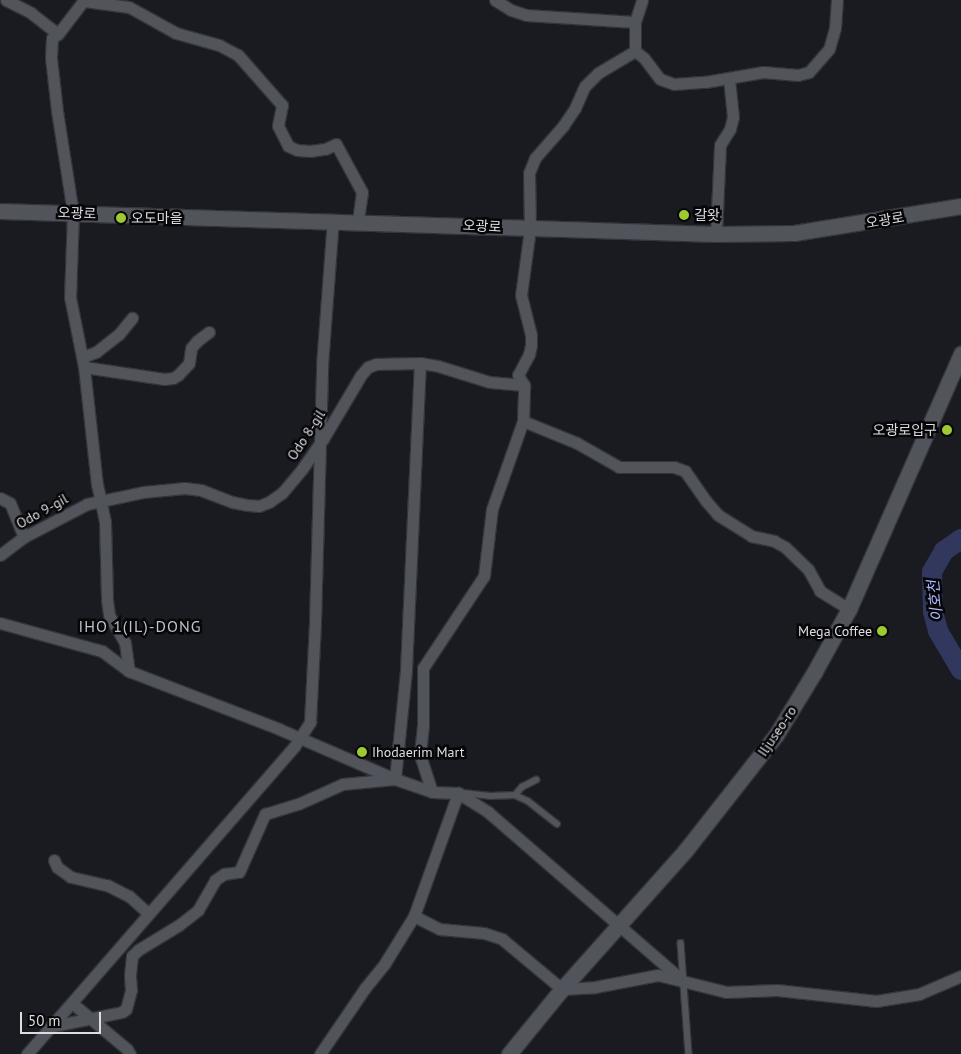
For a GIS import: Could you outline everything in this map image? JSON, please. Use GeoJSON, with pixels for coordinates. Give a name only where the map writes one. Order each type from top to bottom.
{"type":"FeatureCollection","features":[{"type":"Feature","properties":{"kind":"main road","name":"오광로"},"geometry":{"type":"LineString","coordinates":[[0,210],[716,234],[794,234],[961,206]]}},
{"type":"Feature","properties":{"kind":"main road","name":"Iljuseo-ro"},"geometry":{"type":"LineString","coordinates":[[509,1054],[562,989],[685,851],[758,760],[806,687],[849,609],[961,354]]}},
{"type":"Feature","properties":{"kind":"street"},"geometry":{"type":"LineString","coordinates":[[6,0],[32,13],[58,34]]}},
{"type":"Feature","properties":{"kind":"street"},"geometry":{"type":"LineString","coordinates":[[129,671],[125,643],[110,615],[105,522],[83,362],[70,297],[73,213],[57,111],[51,58],[52,38],[58,34],[84,0],[129,7],[176,33],[219,45],[238,55],[282,105],[278,126],[288,146],[297,150],[310,151],[325,149],[336,144],[362,192],[358,221]]}},
{"type":"Feature","properties":{"kind":"street"},"geometry":{"type":"LineString","coordinates":[[495,0],[511,10],[526,15],[635,22]]}},
{"type":"Feature","properties":{"kind":"street"},"geometry":{"type":"LineString","coordinates":[[642,0],[635,22],[635,50],[644,58],[660,79],[674,84],[763,72],[798,76],[809,72],[829,49],[835,28],[837,0]]}},
{"type":"Feature","properties":{"kind":"street"},"geometry":{"type":"LineString","coordinates":[[432,792],[420,754],[423,725],[424,668],[484,576],[487,565],[492,509],[523,422],[524,385],[518,375],[529,354],[531,345],[531,335],[521,295],[530,228],[529,173],[535,158],[563,126],[575,108],[585,86],[598,73],[635,50]]}},
{"type":"Feature","properties":{"kind":"street"},"geometry":{"type":"LineString","coordinates":[[716,234],[720,145],[730,129],[733,117],[729,78]]}},
{"type":"Feature","properties":{"kind":"street"},"geometry":{"type":"LineString","coordinates":[[27,1054],[300,738],[310,722],[321,442],[322,364],[332,220]]}},
{"type":"Feature","properties":{"kind":"street"},"geometry":{"type":"LineString","coordinates":[[83,362],[119,334],[132,318]]}},
{"type":"Feature","properties":{"kind":"street"},"geometry":{"type":"LineString","coordinates":[[83,362],[101,368],[156,378],[173,378],[189,363],[192,348],[197,341],[209,332]]}},
{"type":"Feature","properties":{"kind":"street"},"geometry":{"type":"LineString","coordinates":[[395,779],[406,670],[420,363]]}},
{"type":"Feature","properties":{"kind":"street","name":"Odo 8-gil"},"geometry":{"type":"LineString","coordinates":[[101,502],[143,492],[185,488],[201,490],[232,502],[259,506],[269,502],[282,493],[321,442],[368,367],[376,364],[420,363],[438,366],[489,382],[524,385]]}},
{"type":"Feature","properties":{"kind":"street"},"geometry":{"type":"LineString","coordinates":[[523,422],[577,443],[619,467],[674,467],[685,471],[718,515],[751,536],[774,541],[785,547],[808,570],[820,591],[849,609]]}},
{"type":"Feature","properties":{"kind":"street"},"geometry":{"type":"LineString","coordinates":[[0,498],[10,503],[24,537]]}},
{"type":"Feature","properties":{"kind":"street","name":"Odo 9-gil"},"geometry":{"type":"LineString","coordinates":[[0,555],[24,537],[64,514],[87,504],[101,502]]}},
{"type":"Feature","properties":{"kind":"street"},"geometry":{"type":"LineString","coordinates":[[0,623],[102,651],[129,671],[300,738],[395,779],[432,792],[458,793],[488,812],[683,981]]}},
{"type":"Feature","properties":{"kind":"street"},"geometry":{"type":"LineString","coordinates":[[53,1026],[122,1012],[126,1008],[130,1000],[130,974],[134,954],[179,925],[198,910],[215,880],[224,874],[239,872],[265,814],[298,804],[343,784],[395,779]]}},
{"type":"Feature","properties":{"kind":"street"},"geometry":{"type":"LineString","coordinates":[[320,1054],[365,988],[385,963],[414,916],[458,793]]}},
{"type":"Feature","properties":{"kind":"street"},"geometry":{"type":"LineString","coordinates":[[54,860],[57,866],[71,877],[107,885],[129,896],[148,913]]}},
{"type":"Feature","properties":{"kind":"street"},"geometry":{"type":"LineString","coordinates":[[414,916],[440,929],[484,933],[502,939],[562,989],[595,987],[650,975],[668,976],[726,992],[777,990],[876,1001],[919,994],[961,976]]}},
{"type":"Feature","properties":{"kind":"street"},"geometry":{"type":"LineString","coordinates":[[122,944],[134,954]]}},
{"type":"Feature","properties":{"kind":"street"},"geometry":{"type":"LineString","coordinates":[[72,1003],[127,1049],[130,1054]]}},
{"type":"Feature","properties":{"kind":"lane"},"geometry":{"type":"LineString","coordinates":[[515,795],[522,788],[536,780]]}},
{"type":"Feature","properties":{"kind":"lane"},"geometry":{"type":"LineString","coordinates":[[458,793],[490,796],[515,795],[528,801],[557,824]]}},
{"type":"Feature","properties":{"kind":"lane"},"geometry":{"type":"LineString","coordinates":[[680,944],[689,1054]]}},
{"type":"Feature","properties":{"kind":"waterway","name":"이호천"},"geometry":{"type":"LineString","coordinates":[[961,539],[944,551],[932,572],[933,612],[938,631],[961,670]]}},
{"type":"Feature","properties":{"kind":"place","name":"갈왓"},"geometry":{"type":"Point","coordinates":[684,215]}},
{"type":"Feature","properties":{"kind":"place","name":"오도마을"},"geometry":{"type":"Point","coordinates":[121,218]}},
{"type":"Feature","properties":{"kind":"place","name":"오광로입구"},"geometry":{"type":"Point","coordinates":[947,430]}},
{"type":"Feature","properties":{"kind":"place","name":"Mega Coffee"},"geometry":{"type":"Point","coordinates":[882,631]}},
{"type":"Feature","properties":{"kind":"place","name":"Ihodaerim Mart"},"geometry":{"type":"Point","coordinates":[362,752]}},
{"type":"Feature","properties":{"kind":"district","name":"IHO 1(IL)-DONG"},"geometry":{"type":"Point","coordinates":[140,626]}}]}
